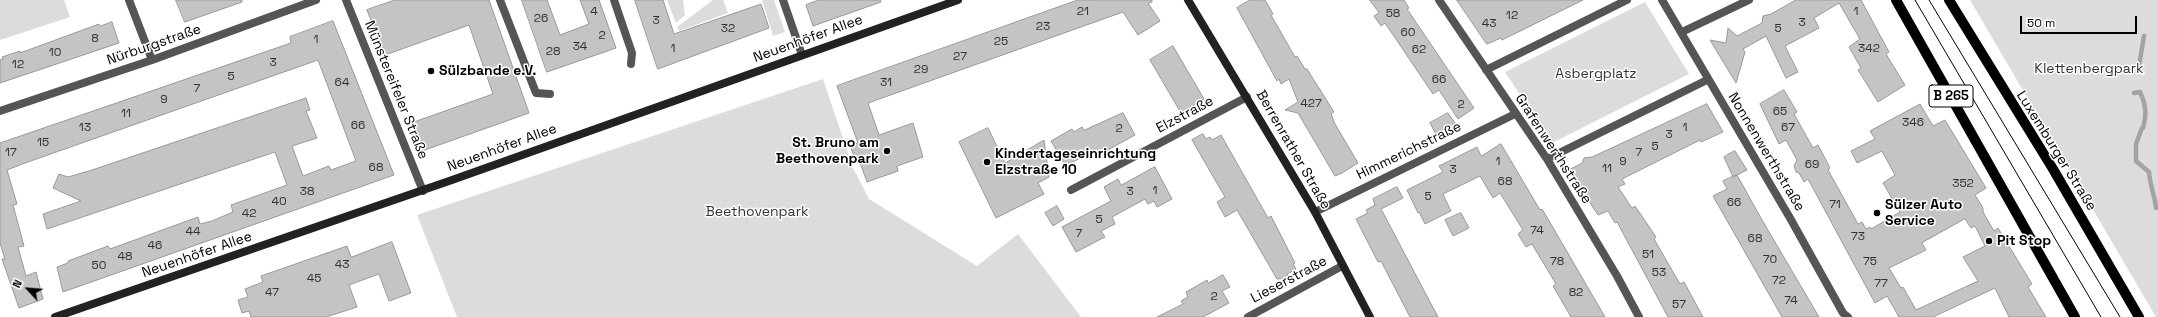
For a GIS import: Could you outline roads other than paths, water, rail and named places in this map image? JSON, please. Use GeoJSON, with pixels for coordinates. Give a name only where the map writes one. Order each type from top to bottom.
{"type":"FeatureCollection","features":[{"type":"Feature","properties":{"kind":"main road","name":"B 265"},"geometry":{"type":"LineString","coordinates":[[1896,0],[2075,317]]}},
{"type":"Feature","properties":{"kind":"main road","name":"Luxemburger Straße"},"geometry":{"type":"LineString","coordinates":[[1948,0],[2052,169],[2139,317]]}},
{"type":"Feature","properties":{"kind":"street"},"geometry":{"type":"LineString","coordinates":[[129,0],[152,60]]}},
{"type":"Feature","properties":{"kind":"street","name":"Nürburgstraße"},"geometry":{"type":"LineString","coordinates":[[0,111],[152,60],[316,0]]}},
{"type":"Feature","properties":{"kind":"street","name":"Münstereifeler Straße"},"geometry":{"type":"LineString","coordinates":[[346,0],[422,191]]}},
{"type":"Feature","properties":{"kind":"street"},"geometry":{"type":"LineString","coordinates":[[500,0],[536,93],[550,94]]}},
{"type":"Feature","properties":{"kind":"street"},"geometry":{"type":"LineString","coordinates":[[614,0],[632,53],[631,64]]}},
{"type":"Feature","properties":{"kind":"street"},"geometry":{"type":"LineString","coordinates":[[784,0],[802,55]]}},
{"type":"Feature","properties":{"kind":"street","name":"Neuenhöfer Allee"},"geometry":{"type":"LineString","coordinates":[[55,317],[422,191],[958,0]]}},
{"type":"Feature","properties":{"kind":"street","name":"Berrenrather Straße"},"geometry":{"type":"LineString","coordinates":[[1188,0],[1315,212],[1370,317]]}},
{"type":"Feature","properties":{"kind":"street","name":"Grafenwerthstraße"},"geometry":{"type":"LineString","coordinates":[[1439,0],[1547,159],[1639,317]]}},
{"type":"Feature","properties":{"kind":"street"},"geometry":{"type":"LineString","coordinates":[[1486,70],[1627,0]]}},
{"type":"Feature","properties":{"kind":"street","name":"Nonnenwerthstraße"},"geometry":{"type":"LineString","coordinates":[[1662,0],[1682,32],[1707,80],[1790,218],[1843,313],[1848,317]]}},
{"type":"Feature","properties":{"kind":"street"},"geometry":{"type":"LineString","coordinates":[[1682,32],[1749,0]]}},
{"type":"Feature","properties":{"kind":"street"},"geometry":{"type":"LineString","coordinates":[[1547,159],[1707,80]]}},
{"type":"Feature","properties":{"kind":"street","name":"Elzstraße"},"geometry":{"type":"LineString","coordinates":[[1071,190],[1247,97]]}},
{"type":"Feature","properties":{"kind":"street","name":"Himmerichstraße"},"geometry":{"type":"LineString","coordinates":[[1315,212],[1516,114]]}},
{"type":"Feature","properties":{"kind":"street","name":"Lieserstraße"},"geometry":{"type":"LineString","coordinates":[[1248,317],[1342,266]]}},
{"type":"Feature","properties":{"kind":"waterway"},"geometry":{"type":"LineString","coordinates":[[2138,72],[2144,36]]}},
{"type":"Feature","properties":{"kind":"waterway"},"geometry":{"type":"LineString","coordinates":[[2134,93],[2140,92],[2144,101],[2145,118],[2143,128]]}},
{"type":"Feature","properties":{"kind":"waterway"},"geometry":{"type":"LineString","coordinates":[[2142,128],[2136,144],[2136,161],[2149,172],[2156,208]]}},
{"type":"Feature","properties":{"kind":"tram line"},"geometry":{"type":"LineString","coordinates":[[1915,0],[2101,317]]}},
{"type":"Feature","properties":{"kind":"tram line"},"geometry":{"type":"LineString","coordinates":[[1929,0],[2120,317]]}},
{"type":"Feature","properties":{"kind":"place","name":"Sülzbande e.V."},"geometry":{"type":"Point","coordinates":[431,71]}},
{"type":"Feature","properties":{"kind":"place","name":"St. Bruno am Beethovenpark"},"geometry":{"type":"Point","coordinates":[887,151]}},
{"type":"Feature","properties":{"kind":"place","name":"Kindertageseinrichtung Elzstraße 10"},"geometry":{"type":"Point","coordinates":[987,162]}},
{"type":"Feature","properties":{"kind":"place","name":"Sülzer Auto Service"},"geometry":{"type":"Point","coordinates":[1877,213]}},
{"type":"Feature","properties":{"kind":"place","name":"Pit Stop"},"geometry":{"type":"Point","coordinates":[1989,241]}},
{"type":"Feature","properties":{"kind":"park label","name":"Klettenbergpark"},"geometry":{"type":"Point","coordinates":[2089,69]}},
{"type":"Feature","properties":{"kind":"park label","name":"Asbergplatz"},"geometry":{"type":"Point","coordinates":[1596,74]}},
{"type":"Feature","properties":{"kind":"park label","name":"Beethovenpark"},"geometry":{"type":"Point","coordinates":[757,212]}}]}
